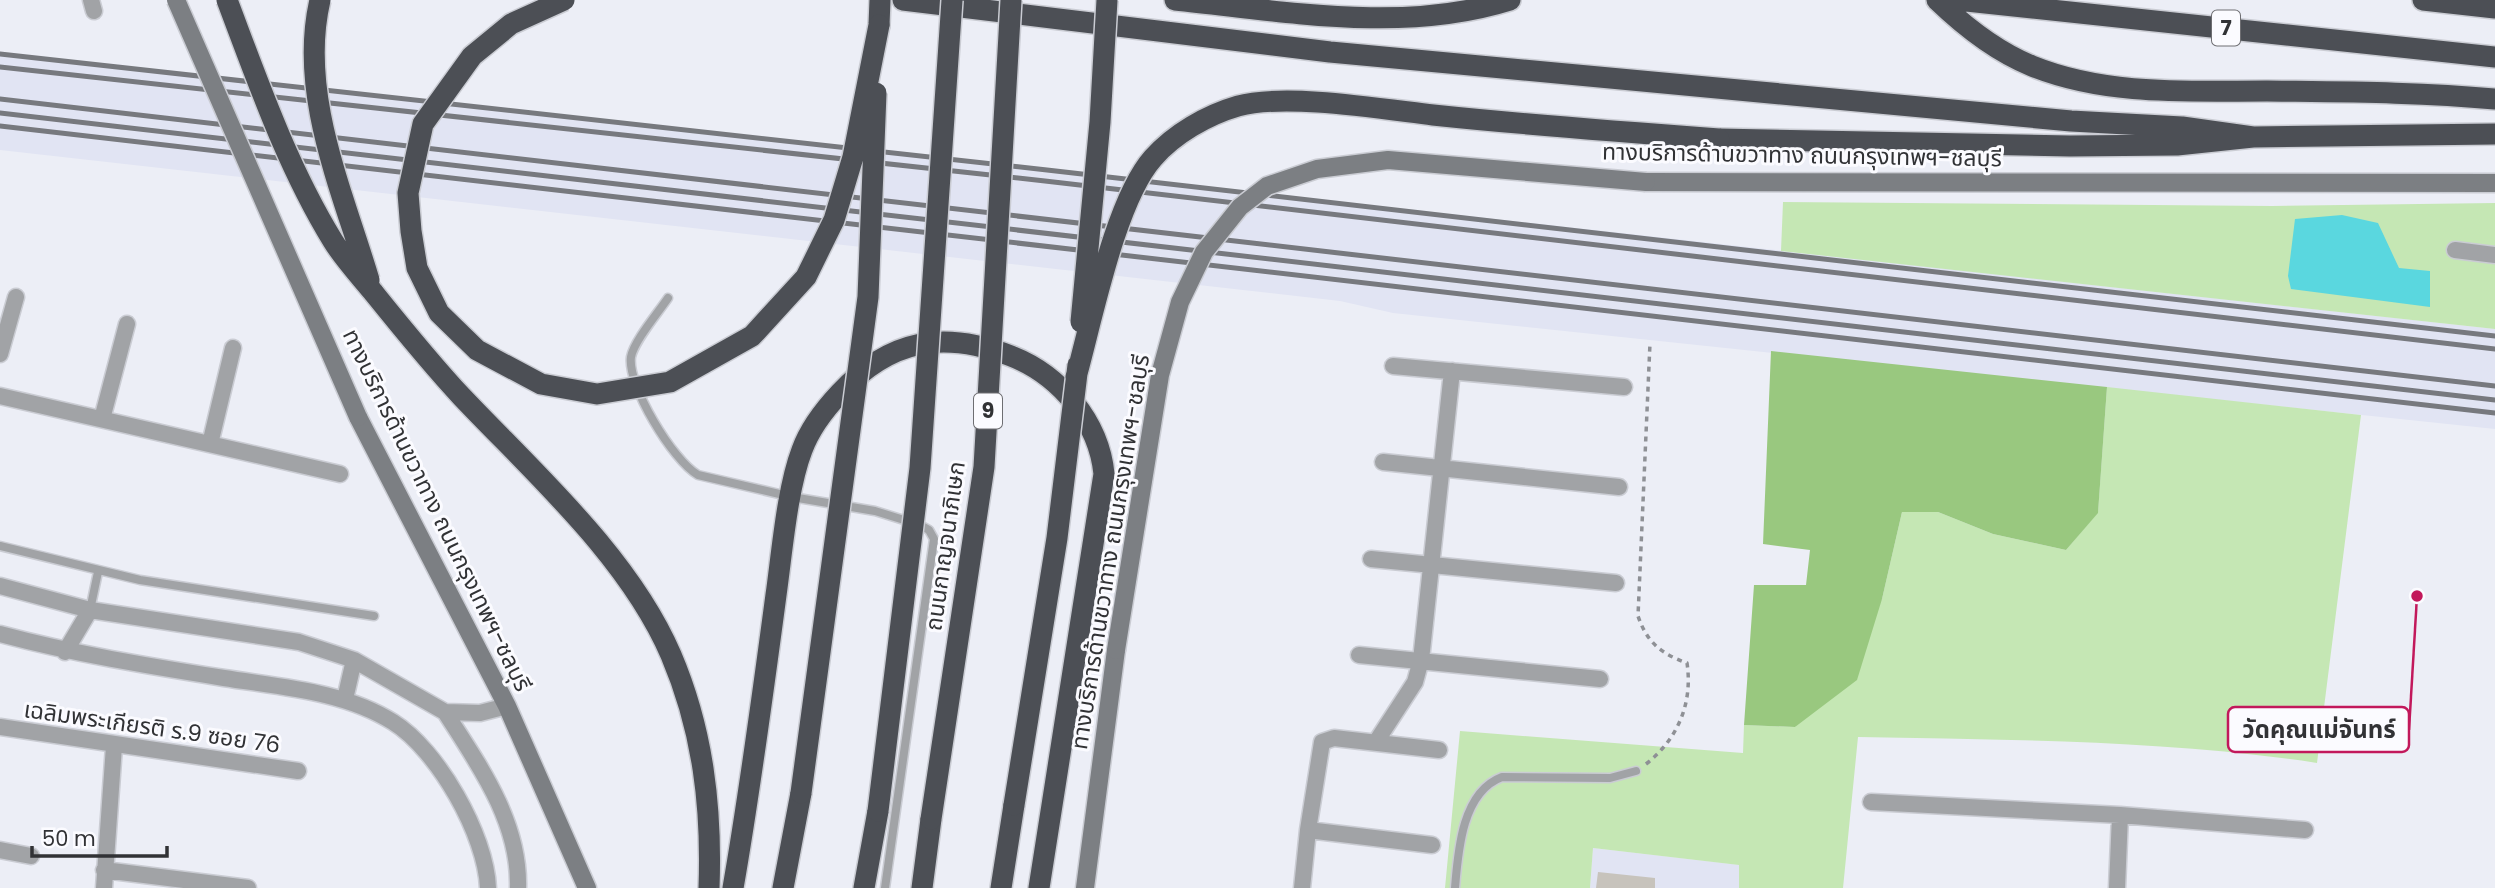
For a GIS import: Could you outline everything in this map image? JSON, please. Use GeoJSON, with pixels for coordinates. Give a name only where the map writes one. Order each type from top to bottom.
{"type":"FeatureCollection","features":[{"type":"Feature","properties":{"kind":"highway"},"geometry":{"type":"LineString","coordinates":[[227,0],[268,109],[302,185],[334,243],[462,397],[535,470],[600,546],[640,601],[670,654],[698,734],[708,791],[709,888]]}},
{"type":"Feature","properties":{"kind":"highway"},"geometry":{"type":"LineString","coordinates":[[320,0],[315,20],[316,101],[373,292]]}},
{"type":"Feature","properties":{"kind":"highway"},"geometry":{"type":"LineString","coordinates":[[564,0],[511,24],[472,56],[423,124],[408,193],[411,230],[417,268],[439,313],[477,350],[541,384],[597,394],[670,382],[752,336],[806,277],[834,220],[853,157],[879,25]]}},
{"type":"Feature","properties":{"kind":"highway"},"geometry":{"type":"LineString","coordinates":[[783,888],[801,793],[868,297],[880,0]]}},
{"type":"Feature","properties":{"kind":"highway"},"geometry":{"type":"LineString","coordinates":[[903,0],[1330,52],[2071,121],[2182,127],[2253,137]]}},
{"type":"Feature","properties":{"kind":"highway","name":"ถนนกาญจนาภิเษก"},"geometry":{"type":"LineString","coordinates":[[864,888],[878,811],[920,468],[952,0]]}},
{"type":"Feature","properties":{"kind":"highway","name":"ถนนกาญจนาภิเษก"},"geometry":{"type":"LineString","coordinates":[[922,888],[984,467],[1012,0]]}},
{"type":"Feature","properties":{"kind":"highway"},"geometry":{"type":"LineString","coordinates":[[1001,888],[1056,538],[1076,377],[1100,122],[1107,0]]}},
{"type":"Feature","properties":{"kind":"highway"},"geometry":{"type":"LineString","coordinates":[[1174,0],[1352,17],[1430,17],[1510,0]]}},
{"type":"Feature","properties":{"kind":"highway"},"geometry":{"type":"LineString","coordinates":[[1937,0],[1979,37],[2033,66],[2096,85],[2195,91],[2404,93],[2495,99]]}},
{"type":"Feature","properties":{"kind":"highway","name":"7"},"geometry":{"type":"LineString","coordinates":[[1957,0],[2495,57]]}},
{"type":"Feature","properties":{"kind":"highway"},"geometry":{"type":"LineString","coordinates":[[2423,0],[2495,8]]}},
{"type":"Feature","properties":{"kind":"highway"},"geometry":{"type":"LineString","coordinates":[[1076,377],[1122,212],[1152,159],[1192,126],[1239,106],[1282,103],[1343,105],[1560,128],[1718,139],[2070,146],[2176,145],[2253,137],[2495,134]]}},
{"type":"Feature","properties":{"kind":"highway"},"geometry":{"type":"LineString","coordinates":[[733,888],[792,497],[802,450],[822,412],[862,369],[905,347],[943,341],[981,344],[1026,362],[1056,384],[1086,417],[1101,449],[1104,474],[1039,888]]}},
{"type":"Feature","properties":{"kind":"main road","name":"ทางบริการด้านขวาทาง ถนนกรุงเทพฯ-ชลบุรี"},"geometry":{"type":"LineString","coordinates":[[176,0],[358,417],[507,706],[587,888]]}},
{"type":"Feature","properties":{"kind":"main road","name":"ทางบริการด้านขวาทาง ถนนกรุงเทพฯ-ชลบุรี"},"geometry":{"type":"LineString","coordinates":[[1085,888],[1116,650],[1160,375],[1177,315],[1204,252],[1240,208],[1267,186],[1317,169],[1388,160],[1646,182],[2495,183]]}},
{"type":"Feature","properties":{"kind":"street"},"geometry":{"type":"LineString","coordinates":[[2455,250],[2495,255]]}},
{"type":"Feature","properties":{"kind":"street"},"geometry":{"type":"LineString","coordinates":[[0,354],[16,297]]}},
{"type":"Feature","properties":{"kind":"street"},"geometry":{"type":"LineString","coordinates":[[102,419],[127,324]]}},
{"type":"Feature","properties":{"kind":"street"},"geometry":{"type":"LineString","coordinates":[[210,444],[233,348]]}},
{"type":"Feature","properties":{"kind":"street"},"geometry":{"type":"LineString","coordinates":[[1393,366],[1624,387]]}},
{"type":"Feature","properties":{"kind":"street"},"geometry":{"type":"LineString","coordinates":[[1376,743],[1415,682],[1421,660],[1452,371]]}},
{"type":"Feature","properties":{"kind":"street"},"geometry":{"type":"LineString","coordinates":[[0,396],[340,474]]}},
{"type":"Feature","properties":{"kind":"street"},"geometry":{"type":"LineString","coordinates":[[1382,462],[1619,487]]}},
{"type":"Feature","properties":{"kind":"street"},"geometry":{"type":"LineString","coordinates":[[1371,559],[1616,583]]}},
{"type":"Feature","properties":{"kind":"street"},"geometry":{"type":"LineString","coordinates":[[0,586],[90,610],[299,642],[354,660],[445,712],[465,714],[507,706]]}},
{"type":"Feature","properties":{"kind":"street"},"geometry":{"type":"LineString","coordinates":[[65,652],[90,610]]}},
{"type":"Feature","properties":{"kind":"street"},"geometry":{"type":"LineString","coordinates":[[0,634],[65,652],[345,699],[394,722],[439,767],[476,836],[486,864],[488,888]]}},
{"type":"Feature","properties":{"kind":"street"},"geometry":{"type":"LineString","coordinates":[[1359,655],[1600,679]]}},
{"type":"Feature","properties":{"kind":"street"},"geometry":{"type":"LineString","coordinates":[[345,699],[354,660]]}},
{"type":"Feature","properties":{"kind":"street"},"geometry":{"type":"LineString","coordinates":[[445,712],[481,768],[504,815],[515,846],[518,888]]}},
{"type":"Feature","properties":{"kind":"street","name":"เฉลิมพระเกียรติ ร.9 ซอย 76"},"geometry":{"type":"LineString","coordinates":[[0,727],[114,746],[298,771]]}},
{"type":"Feature","properties":{"kind":"street"},"geometry":{"type":"LineString","coordinates":[[1302,888],[1322,742],[1334,738],[1439,750]]}},
{"type":"Feature","properties":{"kind":"street"},"geometry":{"type":"LineString","coordinates":[[104,888],[114,746]]}},
{"type":"Feature","properties":{"kind":"street"},"geometry":{"type":"LineString","coordinates":[[1871,802],[2305,830]]}},
{"type":"Feature","properties":{"kind":"street"},"geometry":{"type":"LineString","coordinates":[[2117,888],[2120,816]]}},
{"type":"Feature","properties":{"kind":"street"},"geometry":{"type":"LineString","coordinates":[[1308,830],[1432,845]]}},
{"type":"Feature","properties":{"kind":"street"},"geometry":{"type":"LineString","coordinates":[[0,850],[31,856]]}},
{"type":"Feature","properties":{"kind":"street"},"geometry":{"type":"LineString","coordinates":[[104,870],[248,888]]}},
{"type":"Feature","properties":{"kind":"lane"},"geometry":{"type":"LineString","coordinates":[[668,298],[632,354],[630,372],[670,450],[685,468],[698,475],[792,497],[875,511],[920,525],[929,530],[934,539],[885,888]]}},
{"type":"Feature","properties":{"kind":"lane"},"geometry":{"type":"LineString","coordinates":[[0,546],[98,572],[373,616]]}},
{"type":"Feature","properties":{"kind":"lane"},"geometry":{"type":"LineString","coordinates":[[90,610],[98,572]]}},
{"type":"Feature","properties":{"kind":"lane"},"geometry":{"type":"LineString","coordinates":[[1455,888],[1458,859],[1468,816],[1482,790],[1491,781],[1502,777],[1610,778],[1636,771]]}},
{"type":"Feature","properties":{"kind":"path"},"geometry":{"type":"LineString","coordinates":[[1636,771],[1658,754],[1677,731],[1690,687],[1687,663],[1663,654],[1644,634],[1638,616],[1650,342]]}},
{"type":"Feature","properties":{"kind":"shaded area"},"geometry":{"type":"Polygon","coordinates":[[[0,55],[2495,329],[2495,429],[1393,313],[1340,301],[0,150],[0,55]]]}},
{"type":"Feature","properties":{"kind":"shaded area"},"geometry":{"type":"Polygon","coordinates":[[[1593,848],[1740,865],[1739,888],[1590,888],[1593,848]]]}},
{"type":"Feature","properties":{"kind":"green space"},"geometry":{"type":"Polygon","coordinates":[[[1783,202],[2272,206],[2495,203],[2495,329],[1781,251],[1783,202]]]}},
{"type":"Feature","properties":{"kind":"green space"},"geometry":{"type":"Polygon","coordinates":[[[1771,351],[2107,387],[2098,513],[2066,550],[1993,534],[1938,512],[1902,512],[1882,599],[1857,680],[1795,727],[1744,725],[1754,585],[1806,585],[1810,550],[1763,544],[1771,351]]]}},
{"type":"Feature","properties":{"kind":"green space"},"geometry":{"type":"Polygon","coordinates":[[[2107,387],[2361,415],[2317,763],[2145,745],[1858,737],[1843,888],[1739,888],[1739,865],[1593,848],[1590,888],[1445,888],[1460,731],[1743,753],[1744,725],[1795,727],[1882,599],[1902,512],[1938,512],[1993,534],[2066,550],[2098,512],[2107,387]]]}},
{"type":"Feature","properties":{"kind":"water"},"geometry":{"type":"Polygon","coordinates":[[[2342,215],[2378,223],[2399,268],[2430,271],[2430,307],[2291,289],[2288,276],[2295,219],[2342,215]]]}},
{"type":"Feature","properties":{"kind":"building"},"geometry":{"type":"Polygon","coordinates":[[[1598,872],[1655,878],[1655,888],[1596,888],[1598,872]]]}},
{"type":"Feature","properties":{"kind":"railway"},"geometry":{"type":"LineString","coordinates":[[0,54],[1047,170],[2495,336]]}},
{"type":"Feature","properties":{"kind":"railway"},"geometry":{"type":"LineString","coordinates":[[0,67],[1045,181],[2495,349]]}},
{"type":"Feature","properties":{"kind":"railway"},"geometry":{"type":"LineString","coordinates":[[0,99],[2495,386]]}},
{"type":"Feature","properties":{"kind":"railway"},"geometry":{"type":"LineString","coordinates":[[0,113],[2495,400]]}},
{"type":"Feature","properties":{"kind":"railway"},"geometry":{"type":"LineString","coordinates":[[0,126],[2495,413]]}},
{"type":"Feature","properties":{"kind":"place","name":"วัดคุณแม่จันทร์"},"geometry":{"type":"Point","coordinates":[2417,596]}}]}
